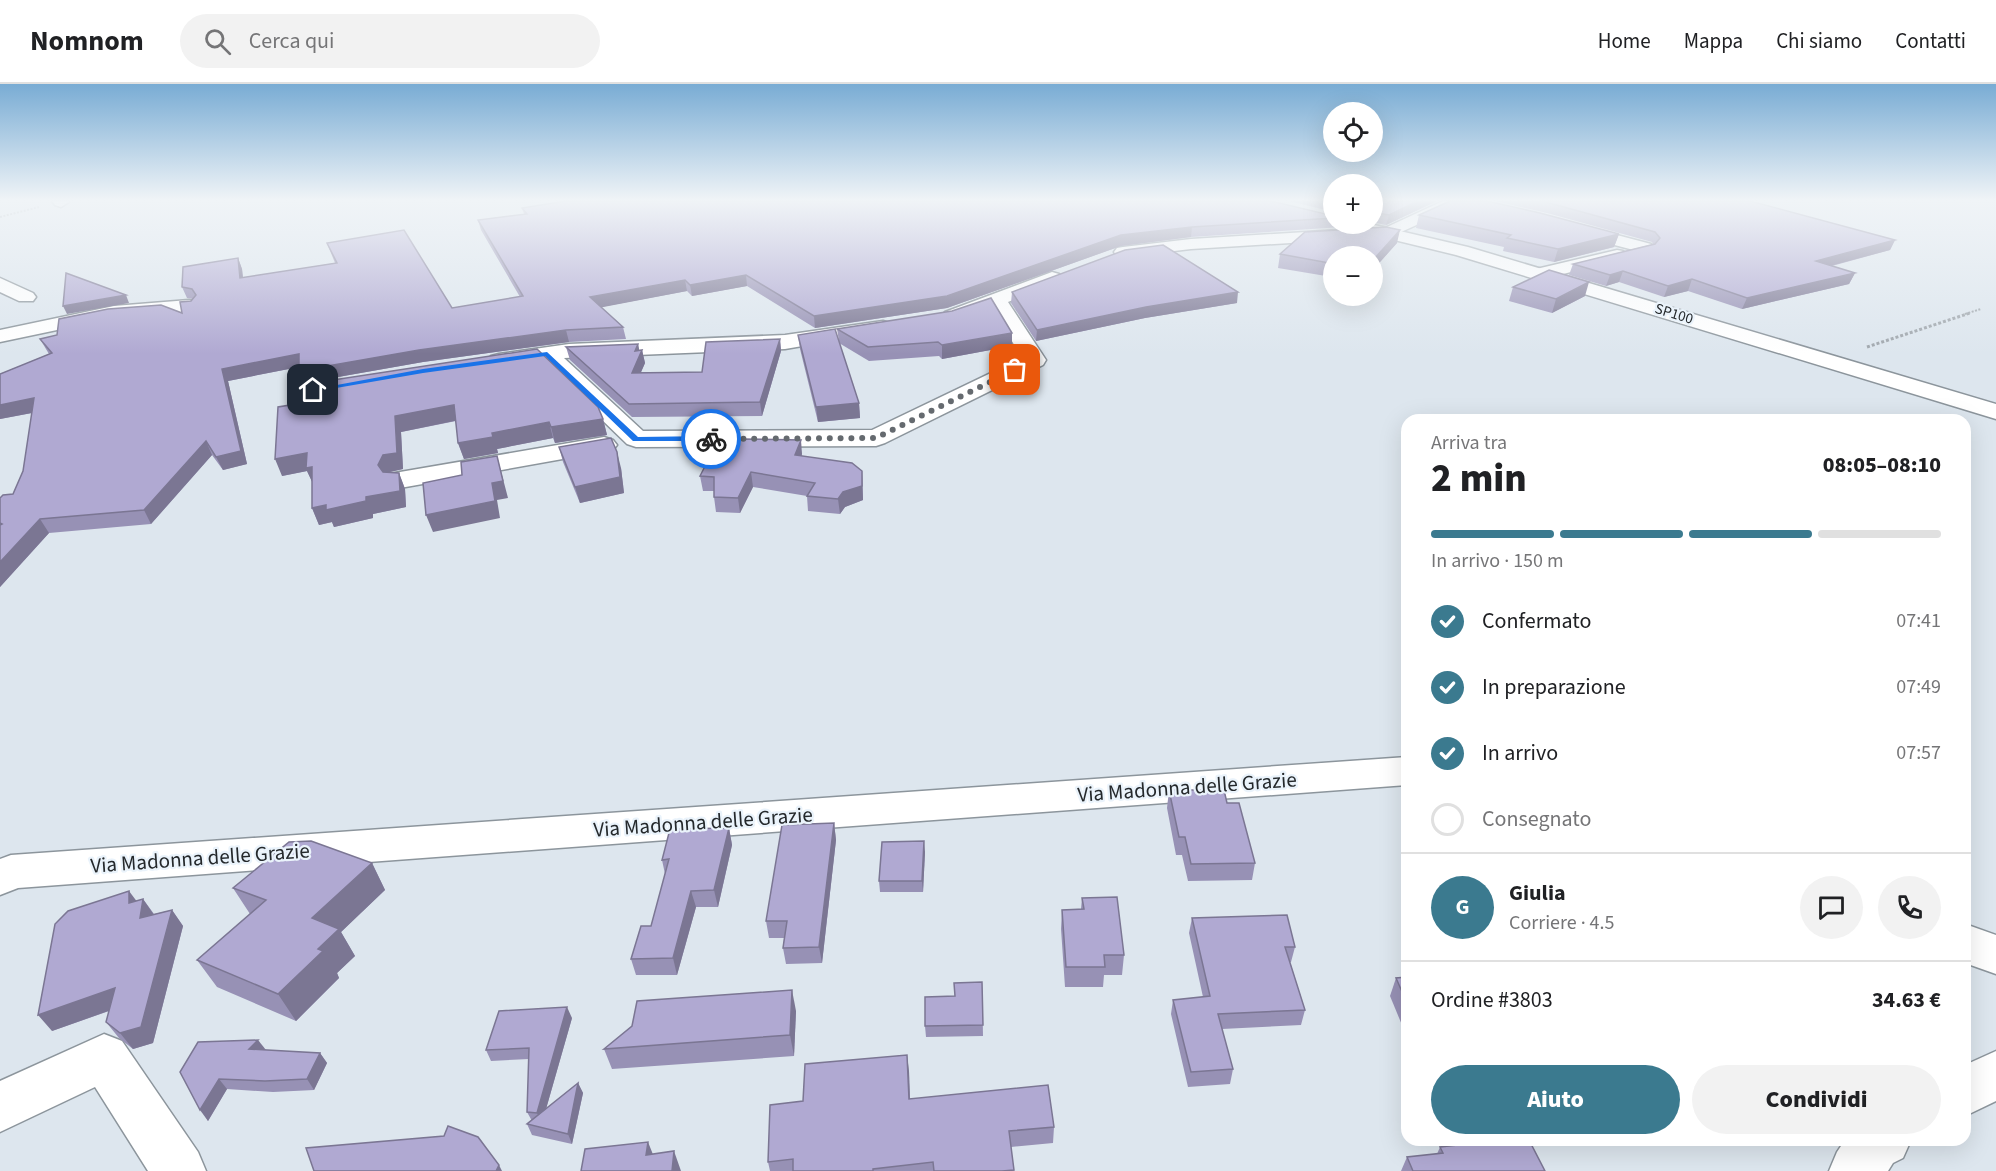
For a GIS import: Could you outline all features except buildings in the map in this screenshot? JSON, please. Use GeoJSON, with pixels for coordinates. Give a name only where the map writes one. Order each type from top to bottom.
{"type":"FeatureCollection","features":[{"type":"Feature","properties":{"kind":"street"},"geometry":{"type":"LineString","coordinates":[[1101,260],[1131,252]]}},
{"type":"Feature","properties":{"kind":"street","name":"SP100"},"geometry":{"type":"LineString","coordinates":[[1460,252],[1996,412]]}},
{"type":"Feature","properties":{"kind":"street"},"geometry":{"type":"LineString","coordinates":[[1539,274],[1630,252]]}},
{"type":"Feature","properties":{"kind":"street"},"geometry":{"type":"LineString","coordinates":[[930,320],[952,316],[1071,272]]}},
{"type":"Feature","properties":{"kind":"street"},"geometry":{"type":"LineString","coordinates":[[0,284],[26,297]]}},
{"type":"Feature","properties":{"kind":"street"},"geometry":{"type":"LineString","coordinates":[[400,480],[636,439],[876,438],[1035,360],[996,299]]}},
{"type":"Feature","properties":{"kind":"street"},"geometry":{"type":"LineString","coordinates":[[0,336],[114,312],[189,306]]}},
{"type":"Feature","properties":{"kind":"street"},"geometry":{"type":"LineString","coordinates":[[480,363],[580,351],[785,342],[908,323]]}},
{"type":"Feature","properties":{"kind":"street"},"geometry":{"type":"LineString","coordinates":[[547,354],[636,439]]}},
{"type":"Feature","properties":{"kind":"street","name":"Via Madonna delle Grazie"},"geometry":{"type":"LineString","coordinates":[[0,878],[11,872],[23,871],[1401,771]]}},
{"type":"Feature","properties":{"kind":"street"},"geometry":{"type":"LineString","coordinates":[[1971,946],[1996,956]]}},
{"type":"Feature","properties":{"kind":"street"},"geometry":{"type":"LineString","coordinates":[[0,1107],[104,1057],[179,1171]]}},
{"type":"Feature","properties":{"kind":"street"},"geometry":{"type":"LineString","coordinates":[[1971,1089],[1996,1074]]}},
{"type":"Feature","properties":{"kind":"street"},"geometry":{"type":"LineString","coordinates":[[1856,1171],[1873,1146]]}},
{"type":"Feature","properties":{"kind":"path"},"geometry":{"type":"LineString","coordinates":[[1827,361],[1981,309]]}},
{"type":"Feature","properties":{"kind":"way so far"},"geometry":{"type":"LineString","coordinates":[[711,439],[876,438],[1015,370]]}},
{"type":"Feature","properties":{"kind":"route"},"geometry":{"type":"LineString","coordinates":[[313,390],[423,371],[547,354],[636,439],[711,439]]}}]}
